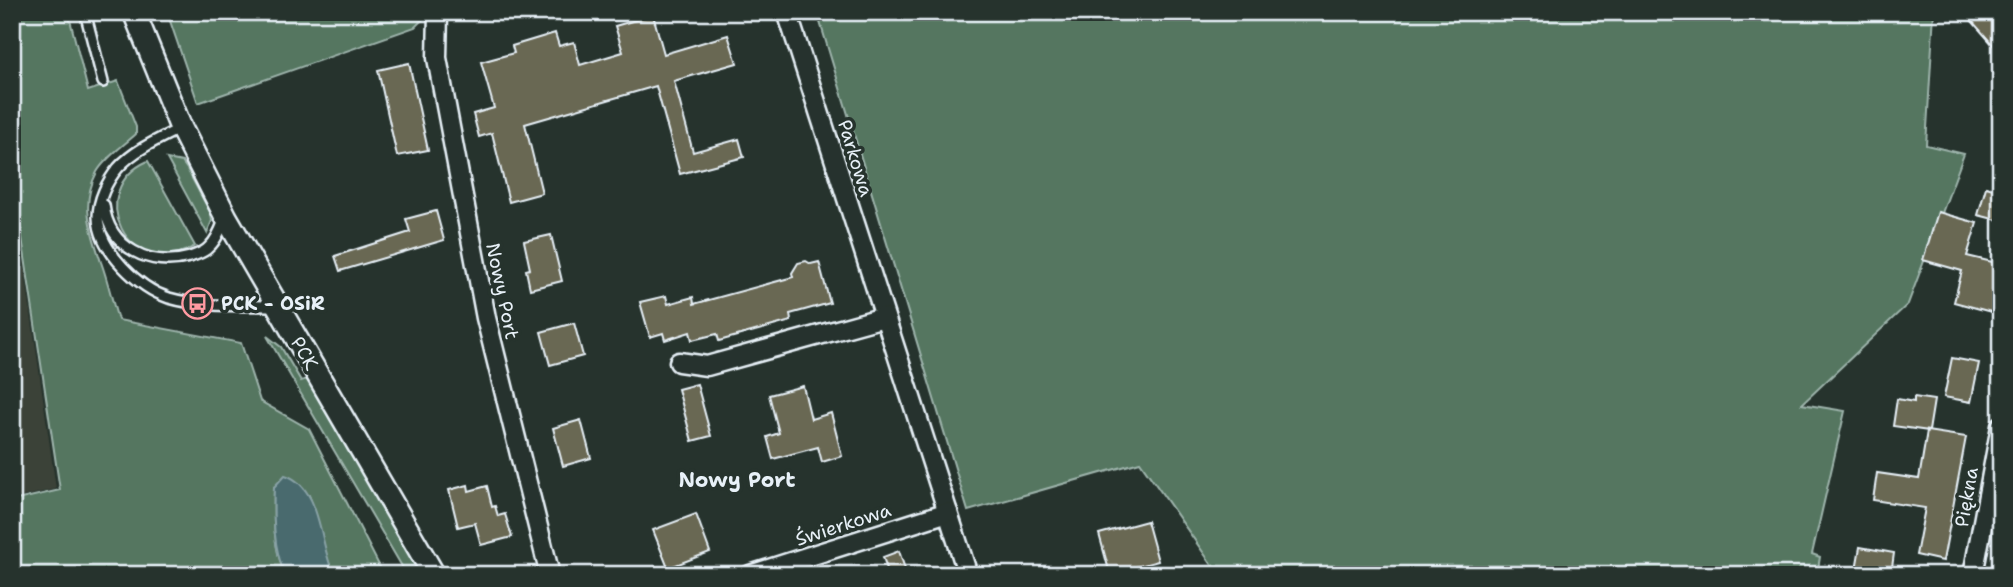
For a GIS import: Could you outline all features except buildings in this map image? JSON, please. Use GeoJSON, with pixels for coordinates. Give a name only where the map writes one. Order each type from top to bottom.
{"type":"FeatureCollection","features":[{"type":"Feature","properties":{"kind":"street","name":"PCK"},"geometry":{"type":"LineString","coordinates":[[134,12],[181,128],[226,217],[433,575]]}},
{"type":"Feature","properties":{"kind":"street","name":"Nowy Port"},"geometry":{"type":"LineString","coordinates":[[438,12],[437,58],[486,318],[550,575]]}},
{"type":"Feature","properties":{"kind":"street","name":"Parkowa"},"geometry":{"type":"LineString","coordinates":[[788,12],[968,575]]}},
{"type":"Feature","properties":{"kind":"street"},"geometry":{"type":"LineString","coordinates":[[679,362],[707,366],[884,317]]}},
{"type":"Feature","properties":{"kind":"street","name":"Piękna"},"geometry":{"type":"LineString","coordinates":[[1973,575],[1986,494],[2001,426]]}},
{"type":"Feature","properties":{"kind":"street","name":"Świerkowa"},"geometry":{"type":"LineString","coordinates":[[750,575],[948,512]]}},
{"type":"Feature","properties":{"kind":"lane"},"geometry":{"type":"LineString","coordinates":[[85,12],[103,82]]}},
{"type":"Feature","properties":{"kind":"lane"},"geometry":{"type":"LineString","coordinates":[[181,128],[146,146],[118,168],[103,193],[98,219],[107,246],[123,267],[143,285],[169,298],[198,303],[278,306]]}},
{"type":"Feature","properties":{"kind":"lane"},"geometry":{"type":"LineString","coordinates":[[103,193],[106,220],[119,241],[137,254],[157,260],[181,259],[202,253],[217,237],[226,217]]}},
{"type":"Feature","properties":{"kind":"shaded area"},"geometry":{"type":"Polygon","coordinates":[[[12,181],[56,489],[12,499],[12,181]]]}},
{"type":"Feature","properties":{"kind":"green space"},"geometry":{"type":"Polygon","coordinates":[[[12,12],[68,12],[88,91],[118,81],[136,127],[136,134],[97,172],[89,195],[91,228],[118,320],[241,343],[260,401],[309,429],[384,575],[334,575],[309,495],[274,487],[276,543],[285,575],[12,575],[12,501],[60,490],[12,171],[12,12]]]}},
{"type":"Feature","properties":{"kind":"green space"},"geometry":{"type":"Polygon","coordinates":[[[167,12],[430,12],[415,27],[198,103],[167,12]]]}},
{"type":"Feature","properties":{"kind":"green space"},"geometry":{"type":"Polygon","coordinates":[[[817,12],[1934,12],[1926,145],[1964,154],[1908,304],[1802,404],[1845,411],[1812,554],[1820,557],[1817,575],[1219,575],[1140,462],[968,511],[817,12]]]}},
{"type":"Feature","properties":{"kind":"green space"},"geometry":{"type":"Polygon","coordinates":[[[167,159],[182,162],[187,169],[211,214],[212,221],[207,233],[167,159]]]}},
{"type":"Feature","properties":{"kind":"green space"},"geometry":{"type":"Polygon","coordinates":[[[148,161],[195,246],[171,254],[150,253],[133,243],[122,229],[116,211],[118,192],[129,175],[148,161]]]}},
{"type":"Feature","properties":{"kind":"green space"},"geometry":{"type":"Polygon","coordinates":[[[267,336],[281,347],[301,381],[307,379],[421,575],[407,575],[267,336]]]}},
{"type":"Feature","properties":{"kind":"water"},"geometry":{"type":"Polygon","coordinates":[[[285,475],[297,481],[313,504],[334,575],[285,575],[276,543],[274,487],[285,475]]]}},
{"type":"Feature","properties":{"kind":"place","name":"PCK - OSiR"},"geometry":{"type":"Point","coordinates":[198,303]}},
{"type":"Feature","properties":{"kind":"district","name":"Nowy Port"},"geometry":{"type":"Point","coordinates":[737,480]}}]}
